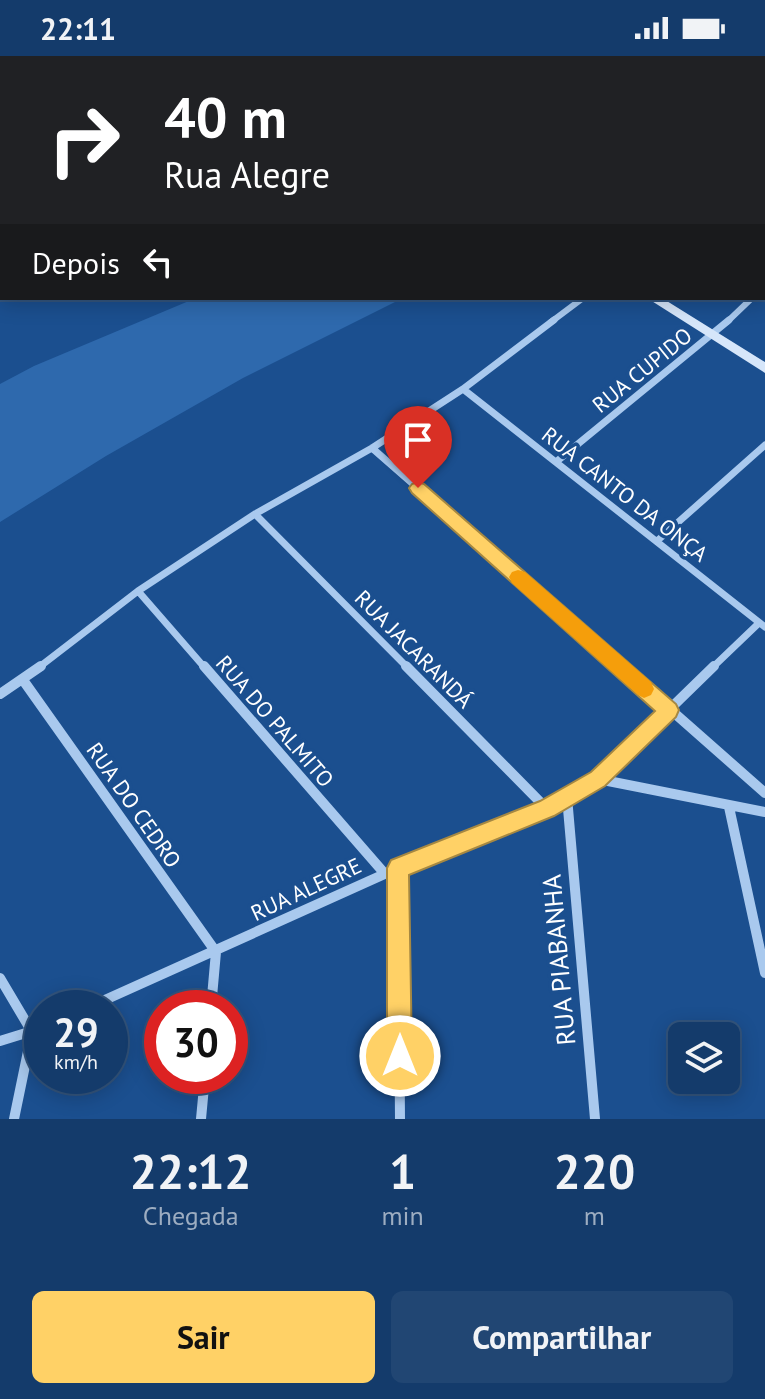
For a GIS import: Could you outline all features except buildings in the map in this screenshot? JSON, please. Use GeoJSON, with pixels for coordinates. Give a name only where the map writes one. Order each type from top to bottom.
{"type":"FeatureCollection","features":[{"type":"Feature","properties":{"kind":"main road"},"geometry":{"type":"LineString","coordinates":[[656,300],[765,368]]}},
{"type":"Feature","properties":{"kind":"street"},"geometry":{"type":"LineString","coordinates":[[0,694],[23,680],[138,591],[255,514],[372,448],[463,389],[580,300]]}},
{"type":"Feature","properties":{"kind":"street","name":"RUA CUPIDO"},"geometry":{"type":"LineString","coordinates":[[556,462],[713,336],[750,300]]}},
{"type":"Feature","properties":{"kind":"street","name":"RUA CANTO DA ONÇA"},"geometry":{"type":"LineString","coordinates":[[463,389],[762,625]]}},
{"type":"Feature","properties":{"kind":"street"},"geometry":{"type":"LineString","coordinates":[[657,541],[765,445]]}},
{"type":"Feature","properties":{"kind":"street"},"geometry":{"type":"LineString","coordinates":[[372,448],[765,793]]}},
{"type":"Feature","properties":{"kind":"street","name":"RUA JACARANDÁ"},"geometry":{"type":"LineString","coordinates":[[255,514],[547,809]]}},
{"type":"Feature","properties":{"kind":"street","name":"RUA DO PALMITO"},"geometry":{"type":"LineString","coordinates":[[138,591],[385,874]]}},
{"type":"Feature","properties":{"kind":"street","name":"RUA ALEGRE"},"geometry":{"type":"LineString","coordinates":[[128,990],[398,868],[547,809],[598,779],[762,625]]}},
{"type":"Feature","properties":{"kind":"street","name":"RUA DO CEDRO"},"geometry":{"type":"LineString","coordinates":[[23,680],[216,952]]}},
{"type":"Feature","properties":{"kind":"street"},"geometry":{"type":"LineString","coordinates":[[598,779],[765,812]]}},
{"type":"Feature","properties":{"kind":"street","name":"RUA PIABANHA"},"geometry":{"type":"LineString","coordinates":[[567,797],[595,1119]]}},
{"type":"Feature","properties":{"kind":"street"},"geometry":{"type":"LineString","coordinates":[[729,807],[765,973]]}},
{"type":"Feature","properties":{"kind":"street"},"geometry":{"type":"LineString","coordinates":[[398,868],[400,1119]]}},
{"type":"Feature","properties":{"kind":"street"},"geometry":{"type":"LineString","coordinates":[[213,990],[216,952]]}},
{"type":"Feature","properties":{"kind":"street"},"geometry":{"type":"LineString","coordinates":[[0,978],[24,1012]]}},
{"type":"Feature","properties":{"kind":"street"},"geometry":{"type":"LineString","coordinates":[[0,1041],[24,1034]]}},
{"type":"Feature","properties":{"kind":"street"},"geometry":{"type":"LineString","coordinates":[[14,1119],[24,1080]]}},
{"type":"Feature","properties":{"kind":"street"},"geometry":{"type":"LineString","coordinates":[[201,1119],[203,1094]]}},
{"type":"Feature","properties":{"kind":"shaded area"},"geometry":{"type":"Polygon","coordinates":[[[191,300],[399,300],[243,378],[106,456],[0,522],[0,384],[34,366],[191,300]]]}},
{"type":"Feature","properties":{"kind":"slow traffic"},"geometry":{"type":"LineString","coordinates":[[518,577],[644,689]]}},
{"type":"Feature","properties":{"kind":"route"},"geometry":{"type":"LineString","coordinates":[[400,1056],[398,868],[547,809],[598,779],[669,710],[418,488]]}}]}
